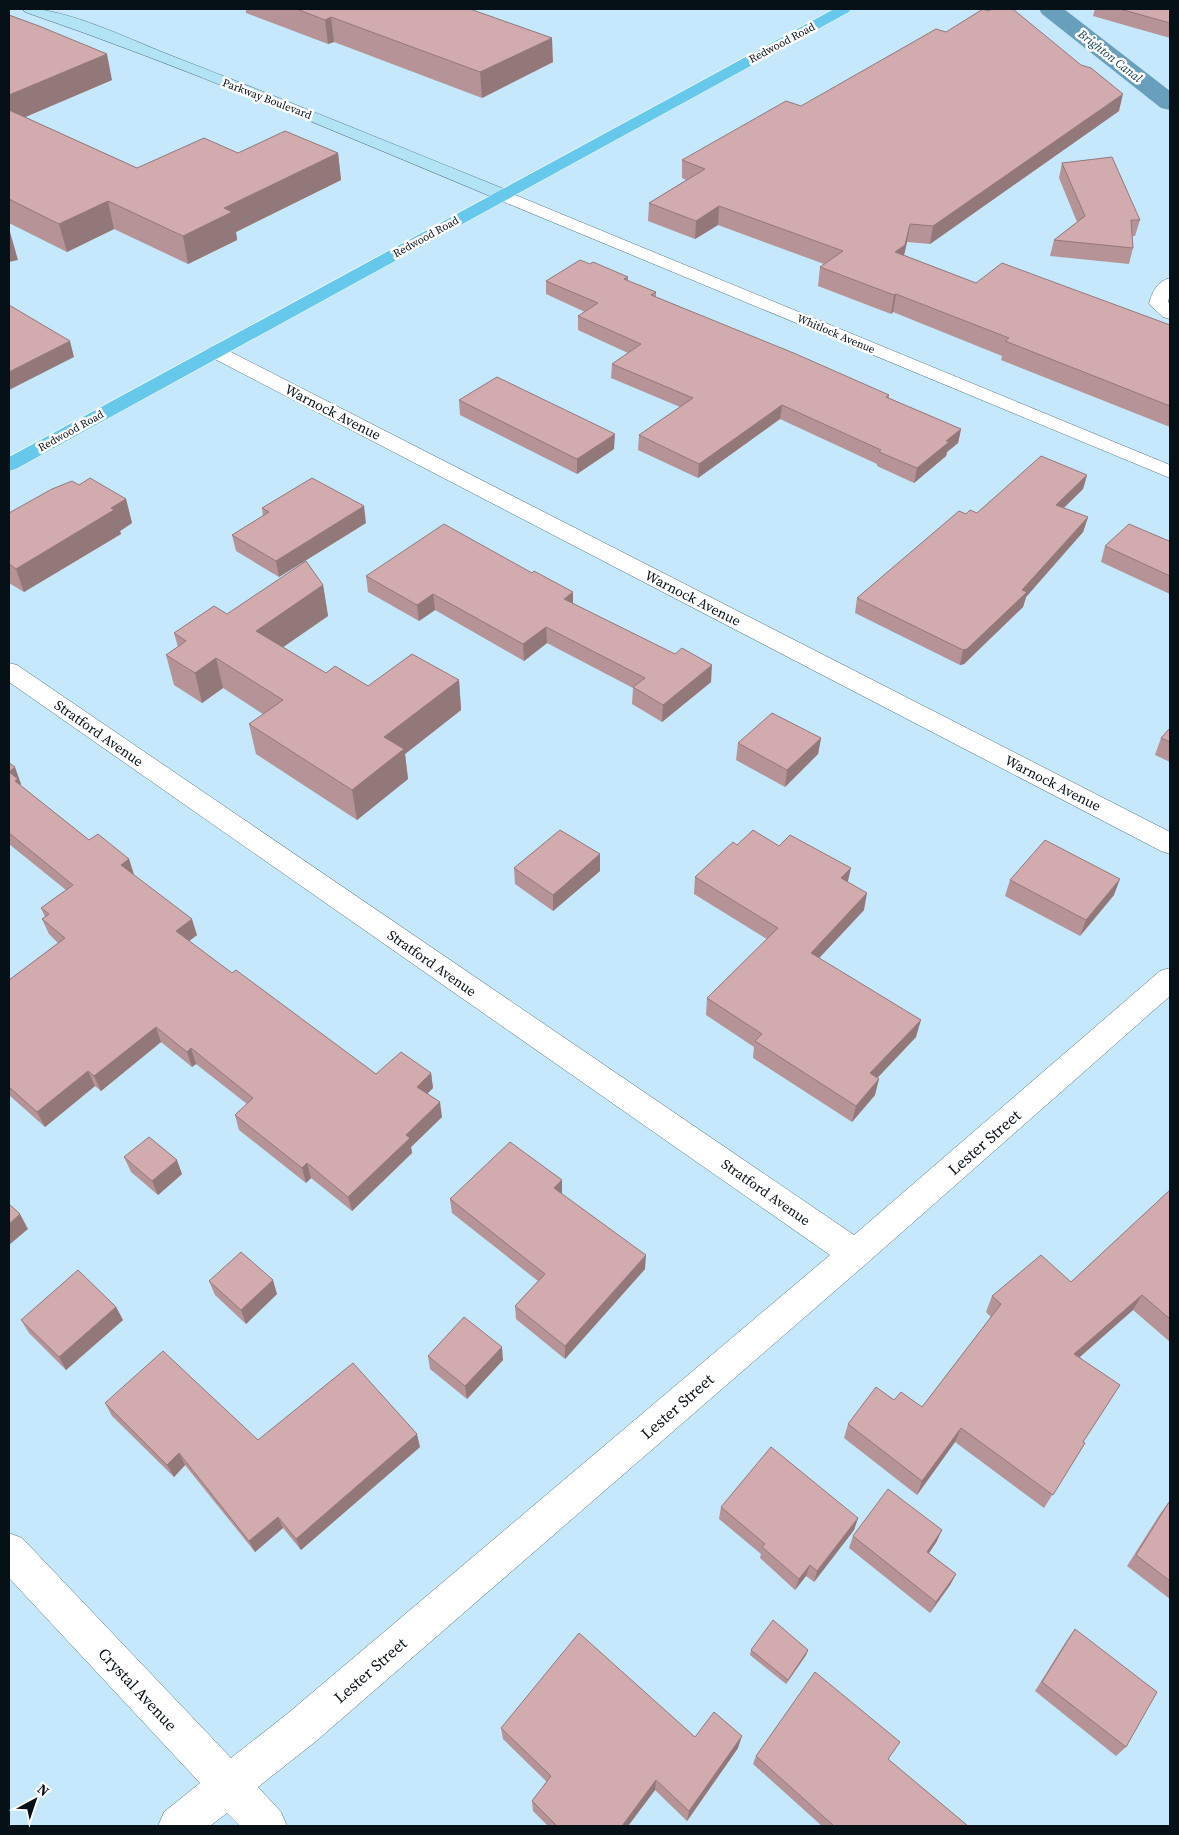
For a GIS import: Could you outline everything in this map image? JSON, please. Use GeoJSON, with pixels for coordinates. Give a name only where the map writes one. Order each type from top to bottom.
{"type":"FeatureCollection","features":[{"type":"Feature","properties":{"kind":"main road","name":"Redwood Road"},"geometry":{"type":"LineString","coordinates":[[9,465],[844,9]]}},
{"type":"Feature","properties":{"kind":"street","name":"Parkway Boulevard"},"geometry":{"type":"LineString","coordinates":[[30,9],[92,30],[292,108],[503,195]]}},
{"type":"Feature","properties":{"kind":"street","name":"Whitlock Avenue"},"geometry":{"type":"LineString","coordinates":[[503,195],[1170,472]]}},
{"type":"Feature","properties":{"kind":"street"},"geometry":{"type":"LineString","coordinates":[[1164,309],[1161,293],[1170,283]]}},
{"type":"Feature","properties":{"kind":"street","name":"Warnock Avenue"},"geometry":{"type":"LineString","coordinates":[[216,352],[1170,844]]}},
{"type":"Feature","properties":{"kind":"street","name":"Stratford Avenue"},"geometry":{"type":"LineString","coordinates":[[9,671],[855,1254]]}},
{"type":"Feature","properties":{"kind":"street","name":"Lester Street"},"geometry":{"type":"LineString","coordinates":[[178,1826],[316,1716],[855,1254],[1170,979]]}},
{"type":"Feature","properties":{"kind":"street","name":"Crystal Avenue"},"geometry":{"type":"LineString","coordinates":[[9,1551],[267,1826]]}},
{"type":"Feature","properties":{"kind":"building"},"geometry":{"type":"Polygon","coordinates":[[[297,9],[470,9],[552,38],[480,72],[331,17],[325,20],[297,9]]]}},
{"type":"Feature","properties":{"kind":"building"},"geometry":{"type":"Polygon","coordinates":[[[983,9],[988,11],[992,9],[1014,10],[1081,65],[1091,68],[1123,94],[933,226],[910,224],[905,245],[895,252],[976,283],[1002,263],[1170,325],[1170,406],[1005,341],[1009,338],[820,267],[843,251],[719,206],[696,221],[649,203],[705,169],[682,160],[786,101],[801,106],[936,29],[946,32],[983,9]]]}},
{"type":"Feature","properties":{"kind":"building"},"geometry":{"type":"Polygon","coordinates":[[[1120,9],[1170,9],[1170,23],[1120,9]]]}},
{"type":"Feature","properties":{"kind":"building"},"geometry":{"type":"Polygon","coordinates":[[[9,15],[39,26],[107,54],[9,95],[9,15]]]}},
{"type":"Feature","properties":{"kind":"building"},"geometry":{"type":"Polygon","coordinates":[[[9,110],[137,168],[204,138],[238,153],[285,131],[338,153],[224,208],[232,212],[183,236],[108,201],[59,224],[9,199],[9,110]]]}},
{"type":"Feature","properties":{"kind":"building"},"geometry":{"type":"Polygon","coordinates":[[[1112,157],[1140,220],[1131,220],[1133,248],[1054,240],[1085,216],[1062,163],[1112,157]]]}},
{"type":"Feature","properties":{"kind":"building"},"geometry":{"type":"Polygon","coordinates":[[[580,260],[590,264],[593,262],[628,277],[624,279],[656,292],[651,295],[796,354],[889,395],[886,397],[961,429],[946,441],[949,442],[917,468],[879,452],[881,450],[782,405],[699,464],[639,435],[693,398],[612,364],[641,344],[578,316],[598,303],[546,281],[580,260]]]}},
{"type":"Feature","properties":{"kind":"building"},"geometry":{"type":"Polygon","coordinates":[[[9,305],[70,341],[9,372],[9,305]]]}},
{"type":"Feature","properties":{"kind":"building"},"geometry":{"type":"Polygon","coordinates":[[[497,377],[615,434],[577,459],[459,400],[497,377]]]}},
{"type":"Feature","properties":{"kind":"building"},"geometry":{"type":"Polygon","coordinates":[[[1041,456],[1087,475],[1056,505],[1088,517],[1022,590],[1027,592],[967,649],[963,650],[857,598],[959,511],[966,514],[970,510],[977,513],[1041,456]]]}},
{"type":"Feature","properties":{"kind":"building"},"geometry":{"type":"Polygon","coordinates":[[[90,478],[126,499],[111,508],[114,510],[16,569],[9,564],[9,513],[52,489],[72,481],[79,485],[90,478]]]}},
{"type":"Feature","properties":{"kind":"building"},"geometry":{"type":"Polygon","coordinates":[[[312,478],[364,506],[276,561],[232,535],[269,512],[262,508],[312,478]]]}},
{"type":"Feature","properties":{"kind":"building"},"geometry":{"type":"Polygon","coordinates":[[[444,524],[532,573],[534,571],[573,592],[564,599],[675,654],[682,648],[712,665],[663,705],[633,687],[645,678],[546,627],[523,644],[433,594],[417,605],[366,576],[444,524]]]}},
{"type":"Feature","properties":{"kind":"building"},"geometry":{"type":"Polygon","coordinates":[[[1129,524],[1170,540],[1170,576],[1105,546],[1129,524]]]}},
{"type":"Feature","properties":{"kind":"building"},"geometry":{"type":"Polygon","coordinates":[[[306,561],[323,585],[256,631],[326,673],[335,666],[368,686],[412,654],[459,680],[384,737],[404,749],[352,790],[249,724],[283,700],[216,658],[195,673],[166,655],[186,641],[174,633],[214,606],[227,614],[306,561]]]}},
{"type":"Feature","properties":{"kind":"building"},"geometry":{"type":"Polygon","coordinates":[[[772,713],[821,738],[787,770],[738,743],[772,713]]]}},
{"type":"Feature","properties":{"kind":"building"},"geometry":{"type":"Polygon","coordinates":[[[1170,728],[1170,742],[1161,738],[1170,728]]]}},
{"type":"Feature","properties":{"kind":"building"},"geometry":{"type":"Polygon","coordinates":[[[9,763],[15,767],[9,772],[9,763]]]}},
{"type":"Feature","properties":{"kind":"building"},"geometry":{"type":"Polygon","coordinates":[[[9,772],[18,779],[15,781],[89,840],[98,834],[129,859],[121,865],[192,919],[176,931],[232,973],[236,970],[376,1074],[401,1052],[431,1073],[417,1087],[440,1102],[406,1135],[410,1138],[348,1197],[307,1163],[302,1168],[235,1115],[253,1098],[191,1048],[187,1052],[156,1027],[94,1076],[88,1071],[37,1112],[9,1087],[9,980],[65,938],[42,919],[49,914],[41,908],[73,885],[9,833],[9,772]]]}},
{"type":"Feature","properties":{"kind":"building"},"geometry":{"type":"Polygon","coordinates":[[[560,830],[600,854],[553,895],[514,868],[560,830]]]}},
{"type":"Feature","properties":{"kind":"building"},"geometry":{"type":"Polygon","coordinates":[[[753,830],[779,846],[790,835],[851,868],[841,878],[867,893],[811,953],[921,1020],[870,1073],[879,1079],[856,1106],[755,1041],[762,1034],[707,998],[778,928],[695,877],[733,842],[737,845],[753,830]]]}},
{"type":"Feature","properties":{"kind":"building"},"geometry":{"type":"Polygon","coordinates":[[[1045,840],[1120,879],[1086,920],[1010,880],[1045,840]]]}},
{"type":"Feature","properties":{"kind":"building"},"geometry":{"type":"Polygon","coordinates":[[[149,1137],[177,1160],[152,1181],[124,1157],[149,1137]]]}},
{"type":"Feature","properties":{"kind":"building"},"geometry":{"type":"Polygon","coordinates":[[[510,1142],[562,1180],[554,1188],[646,1255],[565,1346],[515,1306],[545,1274],[450,1199],[510,1142]]]}},
{"type":"Feature","properties":{"kind":"building"},"geometry":{"type":"Polygon","coordinates":[[[1170,1190],[1170,1319],[1142,1295],[1074,1354],[1120,1385],[1083,1442],[1085,1443],[1053,1495],[961,1428],[922,1481],[848,1424],[876,1387],[894,1400],[901,1392],[922,1407],[1001,1304],[992,1296],[1041,1255],[1071,1282],[1170,1190]]]}},
{"type":"Feature","properties":{"kind":"building"},"geometry":{"type":"Polygon","coordinates":[[[9,1204],[20,1214],[9,1224],[9,1204]]]}},
{"type":"Feature","properties":{"kind":"building"},"geometry":{"type":"Polygon","coordinates":[[[241,1252],[273,1280],[241,1310],[209,1281],[241,1252]]]}},
{"type":"Feature","properties":{"kind":"building"},"geometry":{"type":"Polygon","coordinates":[[[78,1270],[116,1307],[59,1357],[21,1320],[78,1270]]]}},
{"type":"Feature","properties":{"kind":"building"},"geometry":{"type":"Polygon","coordinates":[[[464,1317],[502,1347],[465,1386],[428,1356],[464,1317]]]}},
{"type":"Feature","properties":{"kind":"building"},"geometry":{"type":"Polygon","coordinates":[[[163,1351],[258,1440],[353,1363],[417,1434],[296,1539],[278,1517],[249,1541],[179,1453],[167,1465],[105,1403],[163,1351]]]}},
{"type":"Feature","properties":{"kind":"building"},"geometry":{"type":"Polygon","coordinates":[[[771,1447],[858,1518],[817,1571],[810,1565],[799,1579],[762,1547],[765,1544],[721,1507],[771,1447]]]}},
{"type":"Feature","properties":{"kind":"building"},"geometry":{"type":"Polygon","coordinates":[[[888,1489],[942,1530],[927,1552],[956,1574],[936,1602],[853,1536],[888,1489]]]}},
{"type":"Feature","properties":{"kind":"building"},"geometry":{"type":"Polygon","coordinates":[[[1170,1503],[1170,1581],[1136,1555],[1170,1503]]]}},
{"type":"Feature","properties":{"kind":"building"},"geometry":{"type":"Polygon","coordinates":[[[773,1620],[808,1650],[788,1680],[751,1650],[773,1620]]]}},
{"type":"Feature","properties":{"kind":"building"},"geometry":{"type":"Polygon","coordinates":[[[1075,1629],[1157,1692],[1126,1747],[1042,1682],[1075,1629]]]}},
{"type":"Feature","properties":{"kind":"building"},"geometry":{"type":"Polygon","coordinates":[[[579,1633],[695,1737],[714,1712],[742,1736],[689,1811],[656,1780],[622,1826],[557,1826],[532,1801],[551,1776],[501,1728],[579,1633]]]}},
{"type":"Feature","properties":{"kind":"building"},"geometry":{"type":"Polygon","coordinates":[[[815,1672],[900,1742],[888,1759],[968,1826],[834,1826],[756,1756],[815,1672]]]}},
{"type":"Feature","properties":{"kind":"waterway","name":"Brighton Canal"},"geometry":{"type":"LineString","coordinates":[[1050,9],[1170,103]]}}]}
